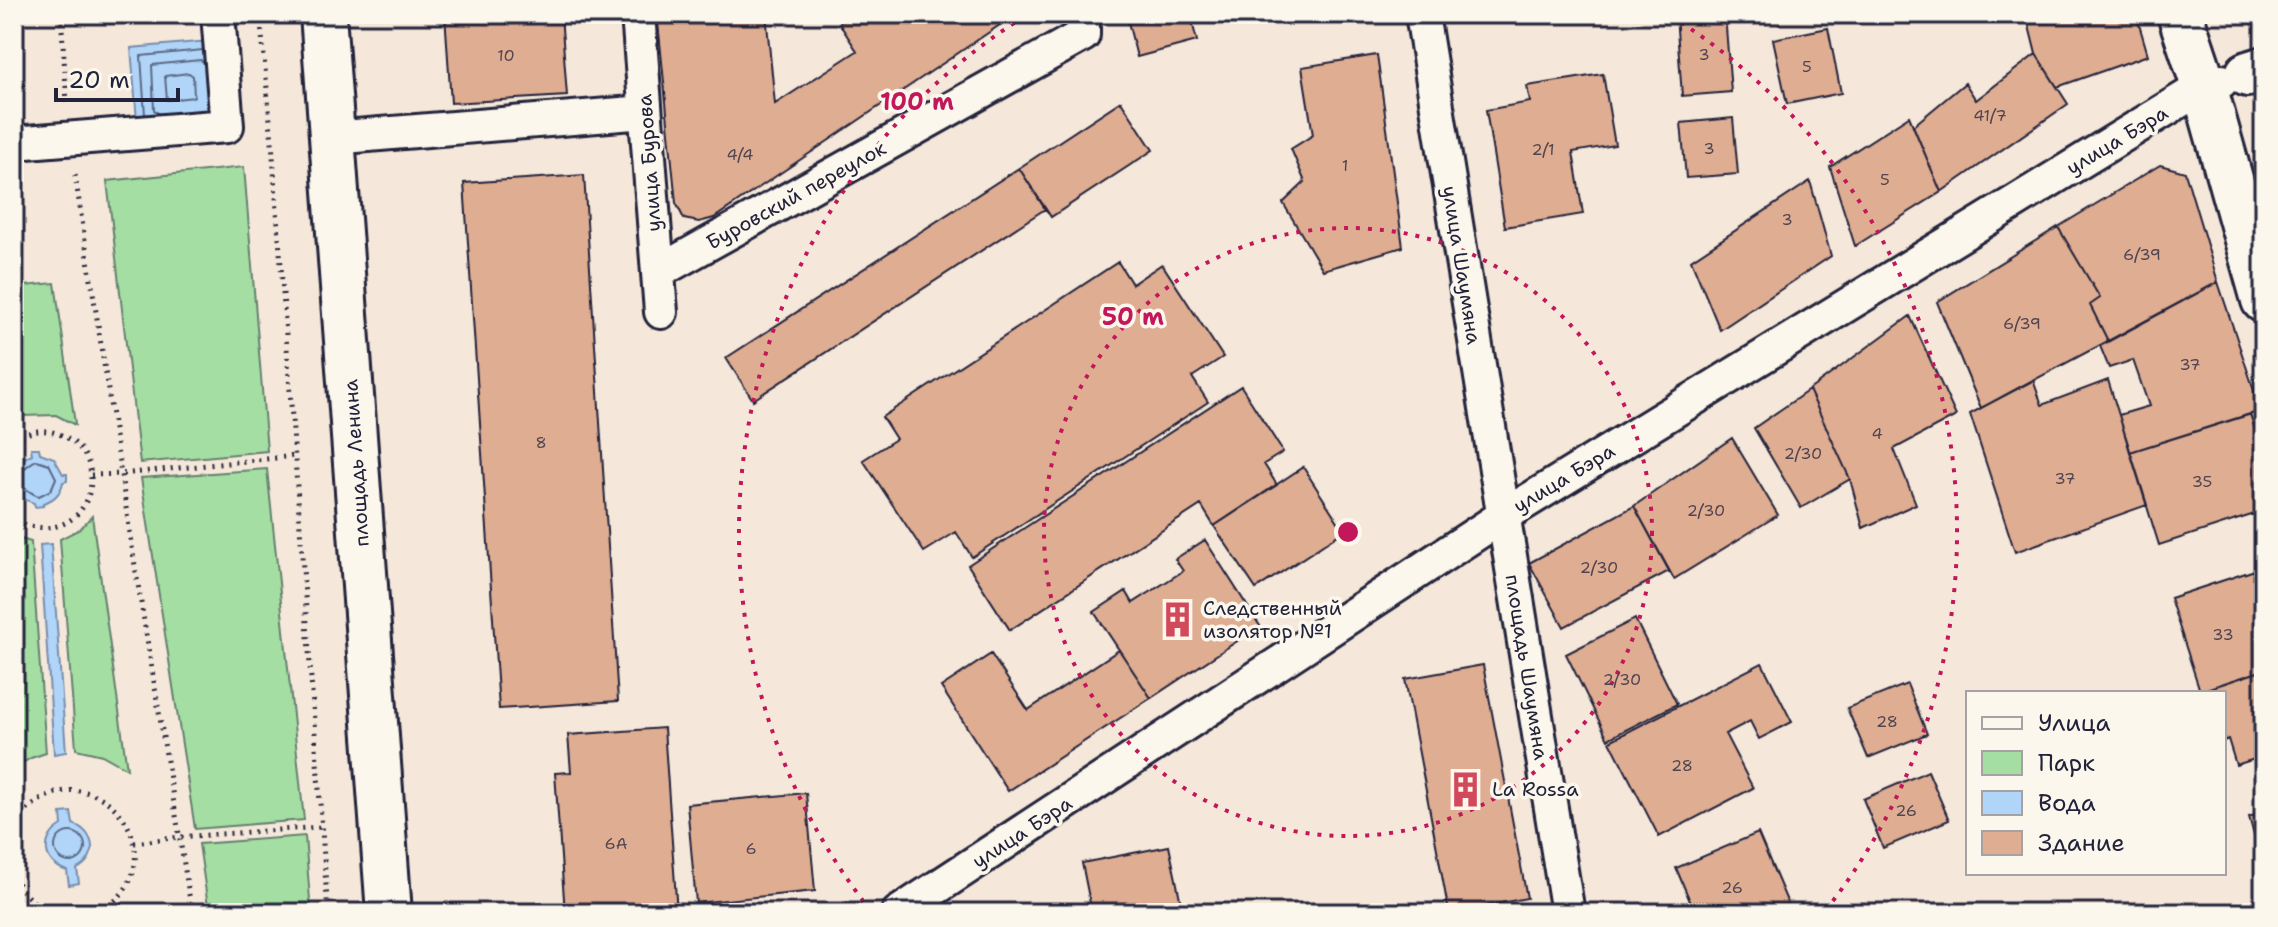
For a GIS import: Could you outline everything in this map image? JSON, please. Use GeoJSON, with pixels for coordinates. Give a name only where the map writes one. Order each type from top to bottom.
{"type":"FeatureCollection","features":[{"type":"Feature","properties":{"kind":"main road","name":"площадь Ленина"},"geometry":{"type":"LineString","coordinates":[[323,14],[389,913]]}},
{"type":"Feature","properties":{"kind":"main road"},"geometry":{"type":"LineString","coordinates":[[2180,14],[2204,86],[2264,300]]}},
{"type":"Feature","properties":{"kind":"street"},"geometry":{"type":"LineString","coordinates":[[14,143],[227,126],[218,14]]}},
{"type":"Feature","properties":{"kind":"street","name":"улица Бурова"},"geometry":{"type":"LineString","coordinates":[[638,14],[661,312]]}},
{"type":"Feature","properties":{"kind":"street","name":"Буровский переулок"},"geometry":{"type":"LineString","coordinates":[[658,272],[1083,35],[1083,14]]}},
{"type":"Feature","properties":{"kind":"street","name":"улица Шаумяна"},"geometry":{"type":"LineString","coordinates":[[1422,14],[1503,516]]}},
{"type":"Feature","properties":{"kind":"street","name":"улица Бэра"},"geometry":{"type":"LineString","coordinates":[[898,913],[1503,516],[2204,86],[2256,72]]}},
{"type":"Feature","properties":{"kind":"street"},"geometry":{"type":"LineString","coordinates":[[332,138],[645,112]]}},
{"type":"Feature","properties":{"kind":"street","name":"площадь Шаумяна"},"geometry":{"type":"LineString","coordinates":[[1503,516],[1568,913]]}},
{"type":"Feature","properties":{"kind":"path"},"geometry":{"type":"LineString","coordinates":[[61,14],[70,139],[192,913]]}},
{"type":"Feature","properties":{"kind":"path"},"geometry":{"type":"LineString","coordinates":[[260,14],[328,913]]}},
{"type":"Feature","properties":{"kind":"path"},"geometry":{"type":"LineString","coordinates":[[14,440],[36,431],[52,431],[67,437],[79,446],[88,460],[91,475],[90,491],[84,506],[74,518],[60,526],[44,529],[28,527],[14,520]]}},
{"type":"Feature","properties":{"kind":"path"},"geometry":{"type":"LineString","coordinates":[[91,475],[295,456]]}},
{"type":"Feature","properties":{"kind":"path"},"geometry":{"type":"LineString","coordinates":[[14,830],[29,807],[47,795],[66,790],[86,791],[105,799],[120,812],[131,830],[136,849],[133,869],[125,888],[112,903],[95,913]]}},
{"type":"Feature","properties":{"kind":"path"},"geometry":{"type":"LineString","coordinates":[[134,843],[321,827]]}},
{"type":"Feature","properties":{"kind":"path"},"geometry":{"type":"LineString","coordinates":[[14,876],[19,888],[34,904],[52,913]]}},
{"type":"Feature","properties":{"kind":"green space"},"geometry":{"type":"Polygon","coordinates":[[[244,167],[267,451],[140,463],[107,181],[244,167]]]}},
{"type":"Feature","properties":{"kind":"green space"},"geometry":{"type":"Polygon","coordinates":[[[55,283],[75,425],[56,415],[21,416],[14,420],[14,287],[55,283]]]}},
{"type":"Feature","properties":{"kind":"green space"},"geometry":{"type":"Polygon","coordinates":[[[267,469],[304,820],[195,829],[141,478],[267,469]]]}},
{"type":"Feature","properties":{"kind":"green space"},"geometry":{"type":"Polygon","coordinates":[[[92,516],[127,769],[102,755],[76,749],[60,539],[80,529],[92,516]]]}},
{"type":"Feature","properties":{"kind":"green space"},"geometry":{"type":"Polygon","coordinates":[[[14,537],[31,542],[46,753],[14,768],[14,537]]]}},
{"type":"Feature","properties":{"kind":"green space"},"geometry":{"type":"Polygon","coordinates":[[[305,836],[311,913],[209,913],[199,844],[305,836]]]}},
{"type":"Feature","properties":{"kind":"water"},"geometry":{"type":"Polygon","coordinates":[[[220,40],[227,126],[138,133],[131,48],[220,40]]]}},
{"type":"Feature","properties":{"kind":"water"},"geometry":{"type":"Polygon","coordinates":[[[31,448],[39,448],[40,453],[54,458],[63,474],[67,474],[67,481],[63,482],[59,493],[43,506],[35,507],[15,487],[15,472],[18,465],[32,454],[31,448]]]}},
{"type":"Feature","properties":{"kind":"water"},"geometry":{"type":"Polygon","coordinates":[[[51,544],[66,752],[54,754],[40,545],[51,544]]]}},
{"type":"Feature","properties":{"kind":"water"},"geometry":{"type":"Polygon","coordinates":[[[71,812],[73,824],[86,833],[92,845],[89,858],[77,869],[79,883],[69,885],[67,871],[53,862],[47,843],[62,825],[61,813],[71,812]]]}},
{"type":"Feature","properties":{"kind":"building"},"geometry":{"type":"Polygon","coordinates":[[[445,14],[561,14],[567,96],[451,103],[445,14]]]}},
{"type":"Feature","properties":{"kind":"building"},"geometry":{"type":"Polygon","coordinates":[[[766,14],[775,104],[857,51],[839,23],[853,14],[1016,14],[714,218],[699,222],[684,219],[676,203],[658,22],[766,14]]]}},
{"type":"Feature","properties":{"kind":"building"},"geometry":{"type":"Polygon","coordinates":[[[1126,14],[1190,14],[1197,41],[1137,57],[1126,14]]]}},
{"type":"Feature","properties":{"kind":"building"},"geometry":{"type":"Polygon","coordinates":[[[1725,14],[1731,92],[1682,96],[1676,16],[1725,14]]]}},
{"type":"Feature","properties":{"kind":"building"},"geometry":{"type":"Polygon","coordinates":[[[1970,14],[2008,14],[1982,24],[1971,21],[1970,14]]]}},
{"type":"Feature","properties":{"kind":"building"},"geometry":{"type":"Polygon","coordinates":[[[2026,14],[2136,14],[2148,55],[2057,87],[2036,54],[2026,14]]]}},
{"type":"Feature","properties":{"kind":"building"},"geometry":{"type":"Polygon","coordinates":[[[1828,28],[1841,93],[1787,104],[1773,39],[1828,28]]]}},
{"type":"Feature","properties":{"kind":"building"},"geometry":{"type":"Polygon","coordinates":[[[2036,54],[2068,104],[1941,192],[1913,126],[1965,83],[1976,100],[2036,54]]]}},
{"type":"Feature","properties":{"kind":"building"},"geometry":{"type":"Polygon","coordinates":[[[1377,55],[1403,247],[1323,270],[1283,203],[1305,182],[1291,149],[1313,135],[1302,67],[1377,55]]]}},
{"type":"Feature","properties":{"kind":"building"},"geometry":{"type":"Polygon","coordinates":[[[1603,74],[1615,145],[1573,152],[1583,214],[1505,227],[1486,110],[1530,102],[1527,86],[1603,74]]]}},
{"type":"Feature","properties":{"kind":"building"},"geometry":{"type":"Polygon","coordinates":[[[1121,101],[1153,150],[1051,217],[1019,168],[1121,101]]]}},
{"type":"Feature","properties":{"kind":"building"},"geometry":{"type":"Polygon","coordinates":[[[1909,116],[1941,192],[1855,246],[1830,167],[1909,116]]]}},
{"type":"Feature","properties":{"kind":"building"},"geometry":{"type":"Polygon","coordinates":[[[1733,118],[1738,174],[1686,178],[1681,123],[1733,118]]]}},
{"type":"Feature","properties":{"kind":"building"},"geometry":{"type":"Polygon","coordinates":[[[2160,165],[2185,172],[2218,282],[2108,341],[2090,305],[2100,298],[2058,227],[2160,165]]]}},
{"type":"Feature","properties":{"kind":"building"},"geometry":{"type":"Polygon","coordinates":[[[1019,168],[1045,209],[753,400],[726,358],[1019,168]]]}},
{"type":"Feature","properties":{"kind":"building"},"geometry":{"type":"Polygon","coordinates":[[[584,175],[618,701],[499,709],[464,183],[584,175]]]}},
{"type":"Feature","properties":{"kind":"building"},"geometry":{"type":"Polygon","coordinates":[[[1810,181],[1831,256],[1720,330],[1691,260],[1810,181]]]}},
{"type":"Feature","properties":{"kind":"building"},"geometry":{"type":"Polygon","coordinates":[[[2058,227],[2100,298],[2090,305],[2108,341],[1981,408],[1937,302],[2058,227]]]}},
{"type":"Feature","properties":{"kind":"building"},"geometry":{"type":"Polygon","coordinates":[[[1118,262],[1132,284],[1162,264],[1223,357],[1192,377],[1208,402],[972,557],[956,532],[924,552],[863,460],[896,439],[882,417],[1118,262]]]}},
{"type":"Feature","properties":{"kind":"building"},"geometry":{"type":"Polygon","coordinates":[[[2218,282],[2261,411],[2130,452],[2119,415],[2149,406],[2133,360],[2109,368],[2100,346],[2218,282]]]}},
{"type":"Feature","properties":{"kind":"building"},"geometry":{"type":"Polygon","coordinates":[[[1910,316],[1956,416],[1894,449],[1916,504],[1863,528],[1850,479],[1809,390],[1910,316]]]}},
{"type":"Feature","properties":{"kind":"building"},"geometry":{"type":"Polygon","coordinates":[[[2033,380],[2042,405],[2108,380],[2147,505],[2015,552],[1970,414],[2033,380]]]}},
{"type":"Feature","properties":{"kind":"building"},"geometry":{"type":"Polygon","coordinates":[[[1241,386],[1283,452],[1264,464],[1277,485],[1214,526],[1201,505],[1010,630],[968,565],[1241,386]]]}},
{"type":"Feature","properties":{"kind":"building"},"geometry":{"type":"Polygon","coordinates":[[[1809,390],[1850,479],[1801,508],[1754,428],[1809,390]]]}},
{"type":"Feature","properties":{"kind":"building"},"geometry":{"type":"Polygon","coordinates":[[[2250,414],[2264,458],[2264,511],[2159,545],[2130,452],[2250,414]]]}},
{"type":"Feature","properties":{"kind":"building"},"geometry":{"type":"Polygon","coordinates":[[[1732,438],[1778,515],[1674,579],[1634,506],[1732,438]]]}},
{"type":"Feature","properties":{"kind":"building"},"geometry":{"type":"Polygon","coordinates":[[[1303,467],[1344,531],[1256,589],[1214,526],[1303,467]]]}},
{"type":"Feature","properties":{"kind":"building"},"geometry":{"type":"Polygon","coordinates":[[[1634,506],[1669,571],[1564,627],[1529,563],[1634,506]]]}},
{"type":"Feature","properties":{"kind":"building","name":"Следственный изолятор №1"},"geometry":{"type":"Polygon","coordinates":[[[1205,540],[1260,626],[1151,698],[1094,612],[1126,591],[1133,603],[1183,571],[1175,559],[1205,540]]]}},
{"type":"Feature","properties":{"kind":"building"},"geometry":{"type":"Polygon","coordinates":[[[2264,567],[2264,670],[2200,691],[2170,598],[2264,567]]]}},
{"type":"Feature","properties":{"kind":"building"},"geometry":{"type":"Polygon","coordinates":[[[1635,619],[1677,704],[1608,739],[1566,654],[1635,619]]]}},
{"type":"Feature","properties":{"kind":"building"},"geometry":{"type":"Polygon","coordinates":[[[1119,650],[1151,698],[1008,791],[941,687],[991,654],[1028,710],[1119,650]]]}},
{"type":"Feature","properties":{"kind":"building"},"geometry":{"type":"Polygon","coordinates":[[[1762,663],[1792,722],[1759,739],[1750,721],[1725,734],[1753,788],[1659,837],[1610,741],[1762,663]]]}},
{"type":"Feature","properties":{"kind":"building","name":"La Rossa"},"geometry":{"type":"Polygon","coordinates":[[[1483,665],[1527,898],[1449,913],[1405,679],[1483,665]]]}},
{"type":"Feature","properties":{"kind":"building"},"geometry":{"type":"Polygon","coordinates":[[[2264,670],[2264,763],[2261,757],[2236,765],[2226,740],[2226,691],[2201,691],[2264,670]]]}},
{"type":"Feature","properties":{"kind":"building"},"geometry":{"type":"Polygon","coordinates":[[[1907,684],[1927,734],[1868,758],[1847,708],[1907,684]]]}},
{"type":"Feature","properties":{"kind":"building"},"geometry":{"type":"Polygon","coordinates":[[[664,728],[677,913],[565,913],[555,773],[571,772],[568,735],[664,728]]]}},
{"type":"Feature","properties":{"kind":"building"},"geometry":{"type":"Polygon","coordinates":[[[1928,771],[1949,820],[1883,848],[1863,799],[1928,771]]]}},
{"type":"Feature","properties":{"kind":"building"},"geometry":{"type":"Polygon","coordinates":[[[806,793],[815,891],[696,903],[687,804],[806,793]]]}},
{"type":"Feature","properties":{"kind":"building"},"geometry":{"type":"Polygon","coordinates":[[[2264,812],[2264,872],[2249,817],[2264,812]]]}},
{"type":"Feature","properties":{"kind":"building"},"geometry":{"type":"Polygon","coordinates":[[[1758,833],[1789,906],[1773,913],[1695,913],[1676,868],[1758,833]]]}},
{"type":"Feature","properties":{"kind":"building"},"geometry":{"type":"Polygon","coordinates":[[[1169,846],[1183,913],[1092,913],[1082,863],[1169,846]]]}},
{"type":"Feature","properties":{"kind":"place","name":"Следственный изолятор №1"},"geometry":{"type":"Point","coordinates":[1177,619]}},
{"type":"Feature","properties":{"kind":"place","name":"La Rossa"},"geometry":{"type":"Point","coordinates":[1466,789]}}]}
